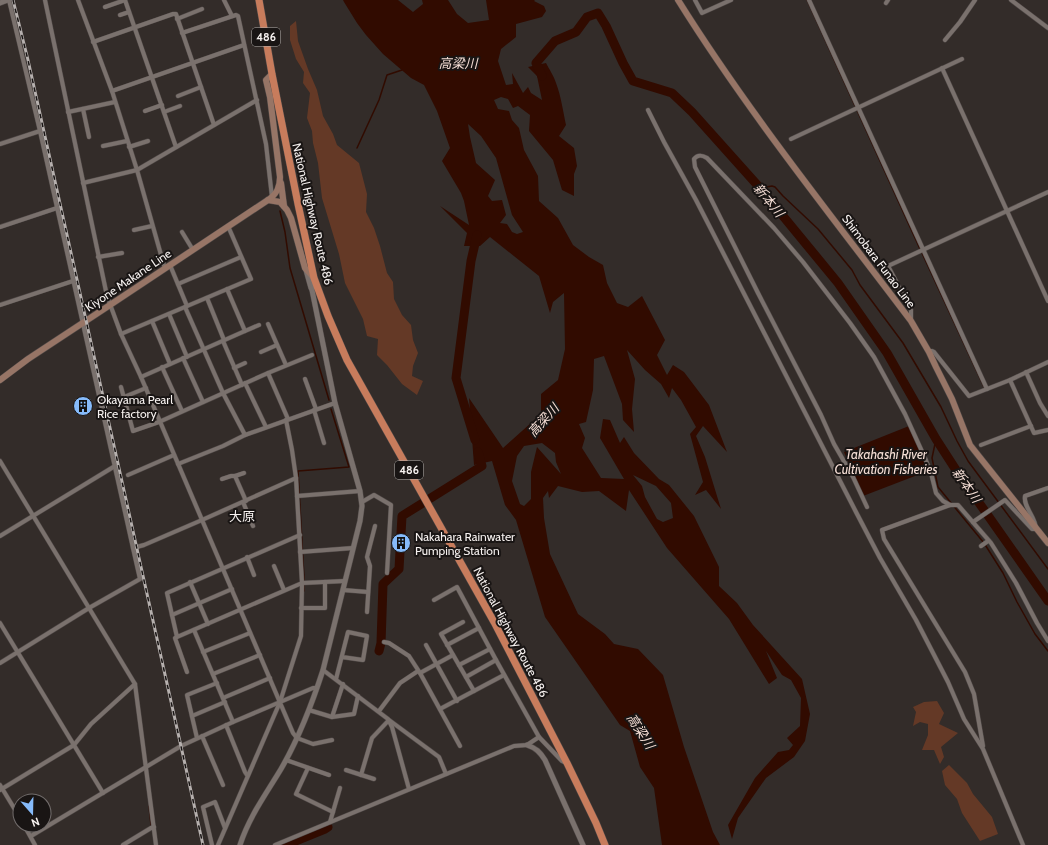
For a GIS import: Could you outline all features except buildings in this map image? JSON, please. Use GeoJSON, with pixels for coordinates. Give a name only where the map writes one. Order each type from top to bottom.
{"type":"FeatureCollection","features":[{"type":"Feature","properties":{"kind":"highway","name":"National Highway Route 486"},"geometry":{"type":"LineString","coordinates":[[259,0],[272,74],[314,278],[328,316],[347,360],[494,622],[567,763],[605,845]]}},
{"type":"Feature","properties":{"kind":"main road","name":"Shimobara Funao Line"},"geometry":{"type":"LineString","coordinates":[[678,0],[752,110],[911,321],[929,352],[952,399],[970,445],[1048,543]]}},
{"type":"Feature","properties":{"kind":"main road"},"geometry":{"type":"LineString","coordinates":[[272,74],[266,80],[270,97],[284,206]]}},
{"type":"Feature","properties":{"kind":"main road","name":"Kiyone Makane Line"},"geometry":{"type":"LineString","coordinates":[[0,380],[28,359],[270,198],[277,192],[280,182]]}},
{"type":"Feature","properties":{"kind":"main road"},"geometry":{"type":"LineString","coordinates":[[270,198],[280,202],[291,218],[305,268],[314,278]]}},
{"type":"Feature","properties":{"kind":"street"},"geometry":{"type":"LineString","coordinates":[[0,3],[8,0],[40,131],[140,579],[89,608],[0,663]]}},
{"type":"Feature","properties":{"kind":"street"},"geometry":{"type":"LineString","coordinates":[[45,0],[98,257],[107,296],[121,334],[141,376],[159,422],[293,733],[297,738],[313,744],[332,740]]}},
{"type":"Feature","properties":{"kind":"street"},"geometry":{"type":"LineString","coordinates":[[78,0],[112,91],[137,170],[152,226],[168,267],[178,284],[203,349],[223,393],[245,435]]}},
{"type":"Feature","properties":{"kind":"street"},"geometry":{"type":"LineString","coordinates":[[105,7],[125,0],[176,147]]}},
{"type":"Feature","properties":{"kind":"street"},"geometry":{"type":"LineString","coordinates":[[224,0],[232,16]]}},
{"type":"Feature","properties":{"kind":"street"},"geometry":{"type":"LineString","coordinates":[[695,0],[702,13],[731,0]]}},
{"type":"Feature","properties":{"kind":"street"},"geometry":{"type":"LineString","coordinates":[[809,0],[857,108],[987,389]]}},
{"type":"Feature","properties":{"kind":"street"},"geometry":{"type":"LineString","coordinates":[[945,40],[975,0]]}},
{"type":"Feature","properties":{"kind":"street"},"geometry":{"type":"LineString","coordinates":[[1011,0],[1047,25]]}},
{"type":"Feature","properties":{"kind":"street"},"geometry":{"type":"LineString","coordinates":[[177,19],[202,9]]}},
{"type":"Feature","properties":{"kind":"street"},"geometry":{"type":"LineString","coordinates":[[120,15],[129,12]]}},
{"type":"Feature","properties":{"kind":"street"},"geometry":{"type":"LineString","coordinates":[[93,42],[176,14],[214,125]]}},
{"type":"Feature","properties":{"kind":"street"},"geometry":{"type":"LineString","coordinates":[[182,33],[232,16],[238,16],[266,144],[270,198]]}},
{"type":"Feature","properties":{"kind":"street"},"geometry":{"type":"LineString","coordinates":[[112,91],[244,45]]}},
{"type":"Feature","properties":{"kind":"street"},"geometry":{"type":"LineString","coordinates":[[791,139],[962,59]]}},
{"type":"Feature","properties":{"kind":"street"},"geometry":{"type":"LineString","coordinates":[[942,68],[1048,301]]}},
{"type":"Feature","properties":{"kind":"street"},"geometry":{"type":"LineString","coordinates":[[178,96],[201,87]]}},
{"type":"Feature","properties":{"kind":"street"},"geometry":{"type":"LineString","coordinates":[[83,183],[137,170],[257,100]]}},
{"type":"Feature","properties":{"kind":"street"},"geometry":{"type":"LineString","coordinates":[[68,112],[115,102]]}},
{"type":"Feature","properties":{"kind":"street"},"geometry":{"type":"LineString","coordinates":[[145,111],[162,105]]}},
{"type":"Feature","properties":{"kind":"street"},"geometry":{"type":"LineString","coordinates":[[164,112],[180,106]]}},
{"type":"Feature","properties":{"kind":"street"},"geometry":{"type":"LineString","coordinates":[[83,109],[89,137]]}},
{"type":"Feature","properties":{"kind":"street"},"geometry":{"type":"LineString","coordinates":[[648,110],[723,252],[856,512],[916,620],[948,682],[964,719],[983,749],[1023,845]]}},
{"type":"Feature","properties":{"kind":"street"},"geometry":{"type":"LineString","coordinates":[[0,144],[40,131]]}},
{"type":"Feature","properties":{"kind":"street"},"geometry":{"type":"LineString","coordinates":[[103,146],[127,141]]}},
{"type":"Feature","properties":{"kind":"street"},"geometry":{"type":"LineString","coordinates":[[129,146],[148,141]]}},
{"type":"Feature","properties":{"kind":"street"},"geometry":{"type":"LineString","coordinates":[[867,507],[853,476],[834,444],[821,414],[695,167],[694,159],[696,156],[699,155],[707,158],[774,228],[803,262],[850,323],[874,357],[905,414],[925,458],[936,493],[943,501],[950,505]]}},
{"type":"Feature","properties":{"kind":"street"},"geometry":{"type":"LineString","coordinates":[[911,321],[911,310],[888,266],[1048,192]]}},
{"type":"Feature","properties":{"kind":"street"},"geometry":{"type":"LineString","coordinates":[[0,227],[57,208]]}},
{"type":"Feature","properties":{"kind":"street"},"geometry":{"type":"LineString","coordinates":[[134,230],[152,226]]}},
{"type":"Feature","properties":{"kind":"street"},"geometry":{"type":"LineString","coordinates":[[121,334],[251,279],[228,226]]}},
{"type":"Feature","properties":{"kind":"street"},"geometry":{"type":"LineString","coordinates":[[182,232],[192,250]]}},
{"type":"Feature","properties":{"kind":"street"},"geometry":{"type":"LineString","coordinates":[[98,257],[122,253]]}},
{"type":"Feature","properties":{"kind":"street"},"geometry":{"type":"LineString","coordinates":[[178,284],[241,257]]}},
{"type":"Feature","properties":{"kind":"street"},"geometry":{"type":"LineString","coordinates":[[240,845],[244,831],[286,760],[309,710],[323,670],[360,521],[362,502],[360,491],[335,402],[312,290],[305,268]]}},
{"type":"Feature","properties":{"kind":"street"},"geometry":{"type":"LineString","coordinates":[[312,290],[314,278]]}},
{"type":"Feature","properties":{"kind":"street"},"geometry":{"type":"LineString","coordinates":[[0,305],[73,281]]}},
{"type":"Feature","properties":{"kind":"street"},"geometry":{"type":"LineString","coordinates":[[227,289],[245,331]]}},
{"type":"Feature","properties":{"kind":"street"},"geometry":{"type":"LineString","coordinates":[[207,298],[234,368],[266,428]]}},
{"type":"Feature","properties":{"kind":"street"},"geometry":{"type":"LineString","coordinates":[[169,314],[203,402]]}},
{"type":"Feature","properties":{"kind":"street"},"geometry":{"type":"LineString","coordinates":[[152,321],[170,364]]}},
{"type":"Feature","properties":{"kind":"street"},"geometry":{"type":"LineString","coordinates":[[268,324],[286,366]]}},
{"type":"Feature","properties":{"kind":"street"},"geometry":{"type":"LineString","coordinates":[[141,376],[259,325]]}},
{"type":"Feature","properties":{"kind":"street"},"geometry":{"type":"LineString","coordinates":[[261,352],[277,345]]}},
{"type":"Feature","properties":{"kind":"street"},"geometry":{"type":"LineString","coordinates":[[929,352],[934,352],[970,396],[1010,380],[1048,362]]}},
{"type":"Feature","properties":{"kind":"street"},"geometry":{"type":"LineString","coordinates":[[121,387],[133,432],[312,355]]}},
{"type":"Feature","properties":{"kind":"street"},"geometry":{"type":"LineString","coordinates":[[234,368],[245,363]]}},
{"type":"Feature","properties":{"kind":"street"},"geometry":{"type":"LineString","coordinates":[[162,367],[182,411]]}},
{"type":"Feature","properties":{"kind":"street"},"geometry":{"type":"LineString","coordinates":[[1026,372],[1040,403],[1048,416]]}},
{"type":"Feature","properties":{"kind":"street"},"geometry":{"type":"LineString","coordinates":[[218,845],[280,702],[300,636],[303,608],[304,582],[300,535],[299,496],[287,420],[268,373]]}},
{"type":"Feature","properties":{"kind":"street"},"geometry":{"type":"LineString","coordinates":[[305,379],[324,443]]}},
{"type":"Feature","properties":{"kind":"street"},"geometry":{"type":"LineString","coordinates":[[1010,380],[1034,433],[1048,430]]}},
{"type":"Feature","properties":{"kind":"street"},"geometry":{"type":"LineString","coordinates":[[124,397],[146,388]]}},
{"type":"Feature","properties":{"kind":"street"},"geometry":{"type":"LineString","coordinates":[[178,464],[223,446],[245,435],[335,402]]}},
{"type":"Feature","properties":{"kind":"street"},"geometry":{"type":"LineString","coordinates":[[981,445],[1030,426]]}},
{"type":"Feature","properties":{"kind":"street"},"geometry":{"type":"LineString","coordinates":[[128,475],[174,455]]}},
{"type":"Feature","properties":{"kind":"street"},"geometry":{"type":"LineString","coordinates":[[0,461],[135,684],[146,766],[152,828],[156,845]]}},
{"type":"Feature","properties":{"kind":"street"},"geometry":{"type":"LineString","coordinates":[[0,536],[115,466]]}},
{"type":"Feature","properties":{"kind":"street"},"geometry":{"type":"LineString","coordinates":[[222,479],[244,473]]}},
{"type":"Feature","properties":{"kind":"street"},"geometry":{"type":"LineString","coordinates":[[236,476],[253,526]]}},
{"type":"Feature","properties":{"kind":"street"},"geometry":{"type":"LineString","coordinates":[[133,548],[144,545],[296,478]]}},
{"type":"Feature","properties":{"kind":"street"},"geometry":{"type":"LineString","coordinates":[[973,522],[1005,500],[1032,529],[1036,529],[1036,523],[1024,501],[1025,496],[1048,488]]}},
{"type":"Feature","properties":{"kind":"street"},"geometry":{"type":"LineString","coordinates":[[299,496],[360,491]]}},
{"type":"Feature","properties":{"kind":"street"},"geometry":{"type":"LineString","coordinates":[[362,502],[374,495],[391,505],[387,573]]}},
{"type":"Feature","properties":{"kind":"street"},"geometry":{"type":"LineString","coordinates":[[983,749],[974,694],[964,672],[884,538],[882,530],[950,505],[958,505],[973,522],[985,544],[1016,582],[1048,641]]}},
{"type":"Feature","properties":{"kind":"street"},"geometry":{"type":"LineString","coordinates":[[367,612],[370,566],[367,557],[375,526]]}},
{"type":"Feature","properties":{"kind":"street"},"geometry":{"type":"LineString","coordinates":[[187,672],[175,638],[177,638],[167,593],[300,535]]}},
{"type":"Feature","properties":{"kind":"street"},"geometry":{"type":"LineString","coordinates":[[302,552],[353,548]]}},
{"type":"Feature","properties":{"kind":"street"},"geometry":{"type":"LineString","coordinates":[[247,557],[254,575]]}},
{"type":"Feature","properties":{"kind":"street"},"geometry":{"type":"LineString","coordinates":[[274,566],[284,590]]}},
{"type":"Feature","properties":{"kind":"street"},"geometry":{"type":"LineString","coordinates":[[177,638],[304,582],[345,581]]}},
{"type":"Feature","properties":{"kind":"street"},"geometry":{"type":"LineString","coordinates":[[190,582],[208,624]]}},
{"type":"Feature","properties":{"kind":"street"},"geometry":{"type":"LineString","coordinates":[[303,608],[325,608],[325,582]]}},
{"type":"Feature","properties":{"kind":"street"},"geometry":{"type":"LineString","coordinates":[[434,600],[457,587],[539,737],[562,761],[567,763]]}},
{"type":"Feature","properties":{"kind":"street"},"geometry":{"type":"LineString","coordinates":[[172,615],[232,589]]}},
{"type":"Feature","properties":{"kind":"street"},"geometry":{"type":"LineString","coordinates":[[343,590],[368,592]]}},
{"type":"Feature","properties":{"kind":"street"},"geometry":{"type":"LineString","coordinates":[[463,622],[441,634],[474,691]]}},
{"type":"Feature","properties":{"kind":"street"},"geometry":{"type":"LineString","coordinates":[[0,623],[102,793]]}},
{"type":"Feature","properties":{"kind":"street"},"geometry":{"type":"LineString","coordinates":[[447,645],[479,628]]}},
{"type":"Feature","properties":{"kind":"street"},"geometry":{"type":"LineString","coordinates":[[194,630],[233,722]]}},
{"type":"Feature","properties":{"kind":"street"},"geometry":{"type":"LineString","coordinates":[[203,652],[250,632]]}},
{"type":"Feature","properties":{"kind":"street"},"geometry":{"type":"LineString","coordinates":[[336,679],[348,632],[367,636],[363,660],[342,657]]}},
{"type":"Feature","properties":{"kind":"street"},"geometry":{"type":"LineString","coordinates":[[384,642],[389,643],[409,656],[460,746]]}},
{"type":"Feature","properties":{"kind":"street"},"geometry":{"type":"LineString","coordinates":[[426,645],[457,700]]}},
{"type":"Feature","properties":{"kind":"street"},"geometry":{"type":"LineString","coordinates":[[459,665],[490,649]]}},
{"type":"Feature","properties":{"kind":"street"},"geometry":{"type":"LineString","coordinates":[[213,674],[260,655]]}},
{"type":"Feature","properties":{"kind":"street"},"geometry":{"type":"LineString","coordinates":[[379,711],[400,683],[453,655]]}},
{"type":"Feature","properties":{"kind":"street"},"geometry":{"type":"LineString","coordinates":[[466,677],[496,660]]}},
{"type":"Feature","properties":{"kind":"street"},"geometry":{"type":"LineString","coordinates":[[323,670],[439,757],[446,774]]}},
{"type":"Feature","properties":{"kind":"street"},"geometry":{"type":"LineString","coordinates":[[440,709],[504,675]]}},
{"type":"Feature","properties":{"kind":"street"},"geometry":{"type":"LineString","coordinates":[[192,716],[270,678]]}},
{"type":"Feature","properties":{"kind":"street"},"geometry":{"type":"LineString","coordinates":[[197,738],[187,695],[217,683]]}},
{"type":"Feature","properties":{"kind":"street"},"geometry":{"type":"LineString","coordinates":[[12,805],[1,788],[74,745],[91,724],[135,684]]}},
{"type":"Feature","properties":{"kind":"street"},"geometry":{"type":"LineString","coordinates":[[332,717],[343,684]]}},
{"type":"Feature","properties":{"kind":"street"},"geometry":{"type":"LineString","coordinates":[[31,836],[181,746],[233,722],[313,688],[317,688]]}},
{"type":"Feature","properties":{"kind":"street"},"geometry":{"type":"LineString","coordinates":[[309,710],[332,717],[354,714],[358,696]]}},
{"type":"Feature","properties":{"kind":"street"},"geometry":{"type":"LineString","coordinates":[[361,774],[372,738],[389,720]]}},
{"type":"Feature","properties":{"kind":"street"},"geometry":{"type":"LineString","coordinates":[[389,720],[409,789]]}},
{"type":"Feature","properties":{"kind":"street"},"geometry":{"type":"LineString","coordinates":[[226,725],[245,772],[248,775]]}},
{"type":"Feature","properties":{"kind":"street"},"geometry":{"type":"LineString","coordinates":[[202,736],[223,785]]}},
{"type":"Feature","properties":{"kind":"street"},"geometry":{"type":"LineString","coordinates":[[527,745],[539,737]]}},
{"type":"Feature","properties":{"kind":"street"},"geometry":{"type":"LineString","coordinates":[[275,845],[514,746],[527,745],[534,747],[545,760],[583,845]]}},
{"type":"Feature","properties":{"kind":"street"},"geometry":{"type":"LineString","coordinates":[[286,760],[330,775]]}},
{"type":"Feature","properties":{"kind":"street"},"geometry":{"type":"LineString","coordinates":[[308,768],[296,794],[333,812]]}},
{"type":"Feature","properties":{"kind":"street"},"geometry":{"type":"LineString","coordinates":[[346,770],[374,779]]}},
{"type":"Feature","properties":{"kind":"street"},"geometry":{"type":"LineString","coordinates":[[330,822],[340,788]]}},
{"type":"Feature","properties":{"kind":"street"},"geometry":{"type":"LineString","coordinates":[[212,845],[203,808],[215,802],[225,828]]}},
{"type":"Feature","properties":{"kind":"street"},"geometry":{"type":"LineString","coordinates":[[123,845],[152,828]]}},
{"type":"Feature","properties":{"kind":"street"},"geometry":{"type":"LineString","coordinates":[[29,833],[35,845]]}},
{"type":"Feature","properties":{"kind":"shaded area"},"geometry":{"type":"Polygon","coordinates":[[[296,21],[298,41],[317,90],[323,116],[337,145],[359,163],[367,194],[366,212],[374,228],[387,273],[393,282],[394,299],[402,315],[411,325],[413,340],[418,353],[413,366],[412,376],[423,381],[417,395],[402,384],[377,355],[378,339],[367,336],[363,319],[345,283],[339,254],[322,198],[318,163],[313,143],[312,131],[307,118],[310,93],[303,83],[304,72],[296,59],[290,40],[290,26],[296,21]]]}},
{"type":"Feature","properties":{"kind":"shaded area"},"geometry":{"type":"Polygon","coordinates":[[[937,701],[944,713],[939,724],[958,733],[941,747],[944,757],[940,764],[934,750],[922,750],[928,735],[928,724],[920,722],[913,726],[916,712],[913,707],[924,702],[937,701]]]}},
{"type":"Feature","properties":{"kind":"shaded area"},"geometry":{"type":"Polygon","coordinates":[[[949,765],[967,783],[973,794],[992,817],[998,834],[980,841],[962,813],[957,799],[945,785],[942,771],[949,765]]]}},
{"type":"Feature","properties":{"kind":"water","name":"高梁川"},"geometry":{"type":"Polygon","coordinates":[[[343,0],[398,0],[413,12],[423,4],[422,0],[448,0],[457,14],[468,23],[489,20],[486,0],[535,0],[534,1],[544,6],[546,11],[542,17],[516,24],[516,37],[501,49],[498,61],[506,85],[513,84],[512,73],[523,93],[528,87],[531,93],[542,100],[537,76],[528,67],[546,63],[558,88],[566,125],[559,136],[574,148],[577,166],[574,174],[574,196],[562,190],[553,160],[529,131],[530,115],[518,106],[513,108],[508,99],[501,97],[494,100],[498,109],[509,111],[512,120],[519,128],[524,150],[538,176],[539,201],[558,218],[573,245],[603,265],[607,283],[617,303],[628,307],[642,296],[665,340],[657,355],[667,375],[673,365],[684,372],[709,405],[727,452],[703,426],[696,436],[705,457],[721,509],[706,490],[695,495],[703,482],[690,434],[696,427],[681,400],[672,388],[669,398],[661,384],[645,370],[627,350],[635,379],[632,409],[634,432],[623,420],[622,404],[604,356],[594,359],[593,390],[586,422],[579,424],[585,438],[582,448],[601,478],[624,479],[600,438],[603,419],[610,420],[620,443],[624,437],[634,453],[659,479],[669,485],[694,516],[719,567],[719,586],[737,603],[753,625],[802,679],[810,714],[805,741],[794,757],[766,778],[738,818],[732,839],[728,825],[755,778],[778,752],[789,750],[793,745],[787,738],[800,726],[801,698],[791,680],[782,675],[766,651],[777,678],[769,684],[729,619],[667,548],[629,490],[626,511],[599,491],[582,492],[558,486],[549,498],[548,491],[543,498],[544,518],[550,554],[578,614],[605,634],[614,644],[638,649],[663,675],[684,747],[713,832],[720,845],[662,845],[654,788],[640,767],[630,731],[620,725],[545,617],[516,520],[505,505],[492,461],[474,465],[469,398],[503,448],[541,414],[541,394],[558,380],[565,349],[564,293],[553,302],[550,313],[539,276],[490,237],[480,246],[464,246],[467,233],[440,206],[469,225],[461,193],[442,161],[450,148],[437,111],[424,85],[411,78],[383,54],[357,23],[343,0]],[[468,124],[476,163],[495,180],[488,196],[492,201],[502,200],[506,215],[500,223],[507,224],[512,232],[517,234],[523,232],[512,215],[496,158],[481,136],[468,124]],[[542,443],[524,446],[517,456],[512,481],[520,504],[524,506],[531,499],[531,472],[537,447],[561,474],[556,462],[555,453],[542,443]],[[633,475],[642,486],[645,497],[657,519],[663,522],[673,518],[671,503],[656,486],[633,475]]]}},
{"type":"Feature","properties":{"kind":"water","name":"Takahashi River Cultivation Fisheries"},"geometry":{"type":"Polygon","coordinates":[[[909,426],[928,471],[863,496],[844,452],[909,426]]]}},
{"type":"Feature","properties":{"kind":"waterway"},"geometry":{"type":"LineString","coordinates":[[807,0],[920,249]]}},
{"type":"Feature","properties":{"kind":"waterway","name":"新本川"},"geometry":{"type":"LineString","coordinates":[[542,76],[536,63],[555,41],[576,32],[587,17],[598,13],[633,81],[672,93],[692,112],[760,188],[838,283],[887,353],[936,439],[956,470],[1048,601]]}},
{"type":"Feature","properties":{"kind":"waterway"},"geometry":{"type":"LineString","coordinates":[[357,148],[379,100],[387,75],[402,70]]}},
{"type":"Feature","properties":{"kind":"waterway"},"geometry":{"type":"LineString","coordinates":[[760,188],[775,187],[818,229],[852,270],[860,285],[903,343],[941,407],[968,461],[1048,569]]}},
{"type":"Feature","properties":{"kind":"waterway"},"geometry":{"type":"LineString","coordinates":[[280,211],[285,232],[290,268],[329,400]]}},
{"type":"Feature","properties":{"kind":"waterway"},"geometry":{"type":"LineString","coordinates":[[475,440],[456,378],[471,261],[477,235]]}},
{"type":"Feature","properties":{"kind":"waterway"},"geometry":{"type":"LineString","coordinates":[[922,253],[984,387]]}},
{"type":"Feature","properties":{"kind":"waterway"},"geometry":{"type":"LineString","coordinates":[[304,591],[298,471],[349,467],[331,409]]}},
{"type":"Feature","properties":{"kind":"waterway"},"geometry":{"type":"LineString","coordinates":[[936,439],[932,458],[938,487],[984,543],[1003,573],[1035,634],[1048,651]]}},
{"type":"Feature","properties":{"kind":"waterway"},"geometry":{"type":"LineString","coordinates":[[379,651],[381,643],[383,584],[399,569],[402,516],[482,466],[478,452]]}},
{"type":"Feature","properties":{"kind":"waterway"},"geometry":{"type":"LineString","coordinates":[[149,806],[151,825]]}},
{"type":"Feature","properties":{"kind":"waterway"},"geometry":{"type":"LineString","coordinates":[[286,845],[328,827]]}},
{"type":"Feature","properties":{"kind":"railway"},"geometry":{"type":"LineString","coordinates":[[13,0],[28,60],[203,845]]}},
{"type":"Feature","properties":{"kind":"place","name":"Okayama Pearl Rice factory"},"geometry":{"type":"Point","coordinates":[83,406]}},
{"type":"Feature","properties":{"kind":"place","name":"Nakahara Rainwater Pumping Station"},"geometry":{"type":"Point","coordinates":[401,543]}},
{"type":"Feature","properties":{"kind":"district","name":"大原"},"geometry":{"type":"Point","coordinates":[242,516]}}]}
